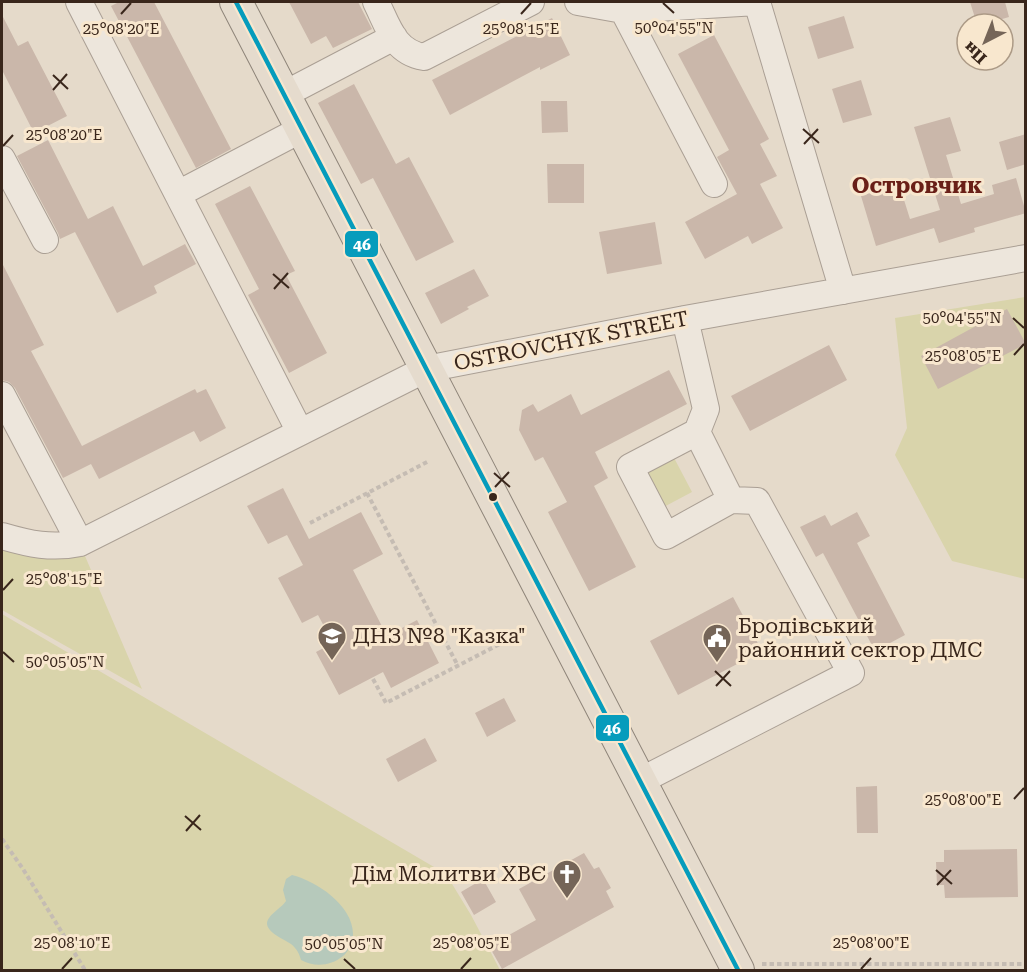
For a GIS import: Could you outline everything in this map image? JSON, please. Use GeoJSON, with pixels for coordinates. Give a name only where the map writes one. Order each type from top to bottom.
{"type":"FeatureCollection","features":[{"type":"Feature","properties":{"kind":"main road"},"geometry":{"type":"LineString","coordinates":[[236,2],[737,968]]}},
{"type":"Feature","properties":{"kind":"street"},"geometry":{"type":"LineString","coordinates":[[79,2],[300,432]]}},
{"type":"Feature","properties":{"kind":"street"},"geometry":{"type":"LineString","coordinates":[[376,2],[394,37],[405,51],[424,57],[531,2]]}},
{"type":"Feature","properties":{"kind":"street"},"geometry":{"type":"LineString","coordinates":[[578,2],[623,10],[757,2],[843,291]]}},
{"type":"Feature","properties":{"kind":"street"},"geometry":{"type":"LineString","coordinates":[[623,10],[714,184]]}},
{"type":"Feature","properties":{"kind":"street"},"geometry":{"type":"LineString","coordinates":[[285,94],[394,37]]}},
{"type":"Feature","properties":{"kind":"street"},"geometry":{"type":"LineString","coordinates":[[178,194],[302,129]]}},
{"type":"Feature","properties":{"kind":"street"},"geometry":{"type":"LineString","coordinates":[[2,159],[45,240]]}},
{"type":"Feature","properties":{"kind":"street","name":"OSTROVCHYK STREET"},"geometry":{"type":"LineString","coordinates":[[80,543],[426,369],[685,319],[1026,258]]}},
{"type":"Feature","properties":{"kind":"street"},"geometry":{"type":"LineString","coordinates":[[640,781],[851,673],[757,501],[731,500],[666,536],[630,467],[697,432],[706,409],[685,319]]}},
{"type":"Feature","properties":{"kind":"street"},"geometry":{"type":"LineString","coordinates":[[2,395],[80,543],[64,547],[41,546],[2,537]]}},
{"type":"Feature","properties":{"kind":"street"},"geometry":{"type":"LineString","coordinates":[[697,432],[731,500]]}},
{"type":"Feature","properties":{"kind":"path"},"geometry":{"type":"LineString","coordinates":[[310,523],[429,461]]}},
{"type":"Feature","properties":{"kind":"path"},"geometry":{"type":"LineString","coordinates":[[367,493],[458,666]]}},
{"type":"Feature","properties":{"kind":"path"},"geometry":{"type":"LineString","coordinates":[[373,679],[386,703],[519,634]]}},
{"type":"Feature","properties":{"kind":"path"},"geometry":{"type":"LineString","coordinates":[[2,839],[85,970]]}},
{"type":"Feature","properties":{"kind":"path"},"geometry":{"type":"LineString","coordinates":[[737,968],[1026,964]]}},
{"type":"Feature","properties":{"kind":"shaded area"},"geometry":{"type":"Polygon","coordinates":[[[1025,297],[1025,579],[952,561],[895,455],[907,428],[895,318],[1025,297]]]}},
{"type":"Feature","properties":{"kind":"shaded area"},"geometry":{"type":"Polygon","coordinates":[[[672,454],[692,492],[660,509],[640,471],[672,454]]]}},
{"type":"Feature","properties":{"kind":"shaded area"},"geometry":{"type":"Polygon","coordinates":[[[2,549],[53,558],[85,556],[142,689],[2,610],[2,549]]]}},
{"type":"Feature","properties":{"kind":"shaded area"},"geometry":{"type":"Polygon","coordinates":[[[2,614],[446,874],[500,970],[2,970],[2,614]]]}},
{"type":"Feature","properties":{"kind":"shaded area"},"geometry":{"type":"Polygon","coordinates":[[[292,875],[322,889],[347,913],[353,934],[352,943],[348,951],[335,961],[318,965],[301,960],[298,951],[274,934],[268,926],[269,918],[286,901],[283,890],[286,879],[292,875]]]}},
{"type":"Feature","properties":{"kind":"building"},"geometry":{"type":"Polygon","coordinates":[[[119,2],[154,2],[231,149],[196,168],[111,6],[119,2]]]}},
{"type":"Feature","properties":{"kind":"building"},"geometry":{"type":"Polygon","coordinates":[[[289,2],[358,2],[372,29],[333,48],[326,36],[311,44],[289,2]]]}},
{"type":"Feature","properties":{"kind":"building"},"geometry":{"type":"Polygon","coordinates":[[[970,2],[1005,2],[1008,12],[973,12],[970,2]]]}},
{"type":"Feature","properties":{"kind":"building"},"geometry":{"type":"Polygon","coordinates":[[[2,15],[18,46],[28,41],[67,116],[34,133],[2,70],[2,15]]]}},
{"type":"Feature","properties":{"kind":"building"},"geometry":{"type":"Polygon","coordinates":[[[844,16],[854,48],[818,59],[808,27],[844,16]]]}},
{"type":"Feature","properties":{"kind":"building"},"geometry":{"type":"Polygon","coordinates":[[[552,18],[570,55],[540,70],[540,67],[450,115],[432,80],[552,18]]]}},
{"type":"Feature","properties":{"kind":"building"},"geometry":{"type":"Polygon","coordinates":[[[714,35],[769,139],[760,144],[777,176],[760,184],[783,228],[752,244],[748,236],[705,259],[685,222],[737,194],[717,157],[729,150],[678,54],[714,35]]]}},
{"type":"Feature","properties":{"kind":"building"},"geometry":{"type":"Polygon","coordinates":[[[861,80],[872,115],[843,123],[832,89],[861,80]]]}},
{"type":"Feature","properties":{"kind":"building"},"geometry":{"type":"Polygon","coordinates":[[[354,84],[396,164],[409,157],[454,242],[416,261],[373,178],[361,184],[318,103],[354,84]]]}},
{"type":"Feature","properties":{"kind":"building"},"geometry":{"type":"Polygon","coordinates":[[[541,101],[567,101],[568,132],[542,133],[541,101]]]}},
{"type":"Feature","properties":{"kind":"building"},"geometry":{"type":"Polygon","coordinates":[[[950,117],[961,151],[946,155],[961,204],[994,194],[992,185],[1016,178],[1026,213],[974,228],[975,232],[939,243],[934,228],[876,246],[861,196],[899,184],[910,219],[940,210],[914,127],[950,117]]]}},
{"type":"Feature","properties":{"kind":"building"},"geometry":{"type":"Polygon","coordinates":[[[1026,134],[1026,164],[1007,170],[999,142],[1026,134]]]}},
{"type":"Feature","properties":{"kind":"building"},"geometry":{"type":"Polygon","coordinates":[[[48,140],[88,219],[113,206],[143,266],[185,244],[196,264],[154,286],[157,293],[117,313],[75,232],[60,239],[17,156],[48,140]]]}},
{"type":"Feature","properties":{"kind":"building"},"geometry":{"type":"Polygon","coordinates":[[[547,164],[584,164],[584,203],[548,203],[547,164]]]}},
{"type":"Feature","properties":{"kind":"building"},"geometry":{"type":"Polygon","coordinates":[[[250,186],[295,271],[286,275],[327,353],[289,373],[248,295],[259,289],[215,204],[250,186]]]}},
{"type":"Feature","properties":{"kind":"building"},"geometry":{"type":"Polygon","coordinates":[[[655,222],[662,264],[607,274],[599,232],[655,222]]]}},
{"type":"Feature","properties":{"kind":"building"},"geometry":{"type":"Polygon","coordinates":[[[2,263],[44,345],[31,351],[82,446],[195,389],[197,393],[206,389],[226,428],[200,442],[194,431],[99,479],[91,464],[63,478],[15,388],[9,382],[2,380],[2,263]]]}},
{"type":"Feature","properties":{"kind":"building"},"geometry":{"type":"Polygon","coordinates":[[[474,269],[489,296],[441,324],[425,293],[474,269]]]}},
{"type":"Feature","properties":{"kind":"building"},"geometry":{"type":"Polygon","coordinates":[[[1007,309],[1026,344],[938,389],[921,356],[1007,309]]]}},
{"type":"Feature","properties":{"kind":"building"},"geometry":{"type":"Polygon","coordinates":[[[829,345],[847,380],[750,431],[731,396],[829,345]]]}},
{"type":"Feature","properties":{"kind":"building"},"geometry":{"type":"Polygon","coordinates":[[[669,370],[687,404],[595,452],[608,478],[594,486],[636,567],[589,591],[548,512],[567,502],[543,457],[535,461],[519,430],[522,410],[533,404],[538,412],[571,394],[581,415],[669,370]]]}},
{"type":"Feature","properties":{"kind":"building"},"geometry":{"type":"Polygon","coordinates":[[[283,488],[309,539],[361,512],[383,554],[353,570],[387,636],[417,620],[439,663],[391,688],[383,672],[339,695],[316,652],[333,643],[318,615],[302,623],[278,578],[303,565],[287,535],[268,544],[247,506],[283,488]]]}},
{"type":"Feature","properties":{"kind":"building"},"geometry":{"type":"Polygon","coordinates":[[[857,512],[870,536],[857,543],[905,635],[875,651],[823,553],[816,557],[800,527],[825,515],[831,526],[857,512]]]}},
{"type":"Feature","properties":{"kind":"building"},"geometry":{"type":"Polygon","coordinates":[[[733,597],[762,651],[678,695],[650,641],[733,597]]]}},
{"type":"Feature","properties":{"kind":"building"},"geometry":{"type":"Polygon","coordinates":[[[504,698],[516,721],[487,737],[475,713],[504,698]]]}},
{"type":"Feature","properties":{"kind":"building"},"geometry":{"type":"Polygon","coordinates":[[[425,738],[437,761],[398,782],[386,759],[425,738]]]}},
{"type":"Feature","properties":{"kind":"building"},"geometry":{"type":"Polygon","coordinates":[[[877,786],[878,833],[857,833],[856,787],[877,786]]]}},
{"type":"Feature","properties":{"kind":"building"},"geometry":{"type":"Polygon","coordinates":[[[1017,849],[1018,897],[945,898],[944,885],[937,885],[936,862],[944,862],[944,850],[1017,849]]]}},
{"type":"Feature","properties":{"kind":"building","name":"Дім Молитви ХВЄ"},"geometry":{"type":"Polygon","coordinates":[[[584,853],[594,869],[599,867],[611,888],[606,891],[614,907],[502,969],[489,946],[536,920],[519,889],[584,853]]]}},
{"type":"Feature","properties":{"kind":"building"},"geometry":{"type":"Polygon","coordinates":[[[483,879],[496,902],[474,915],[461,892],[483,879]]]}},
{"type":"Feature","properties":{"kind":"transit line","name":"46"},"geometry":{"type":"LineString","coordinates":[[236,2],[738,970]]}},
{"type":"Feature","properties":{"kind":"place","name":"ДНЗ №8 \"Казка\""},"geometry":{"type":"Point","coordinates":[332,662]}},
{"type":"Feature","properties":{"kind":"place","name":"Бродівський районний сектор ДМС"},"geometry":{"type":"Point","coordinates":[717,664]}},
{"type":"Feature","properties":{"kind":"place","name":"Дім Молитви ХВЄ"},"geometry":{"type":"Point","coordinates":[567,900]}},
{"type":"Feature","properties":{"kind":"district","name":"Островчик"},"geometry":{"type":"Point","coordinates":[917,185]}}]}
